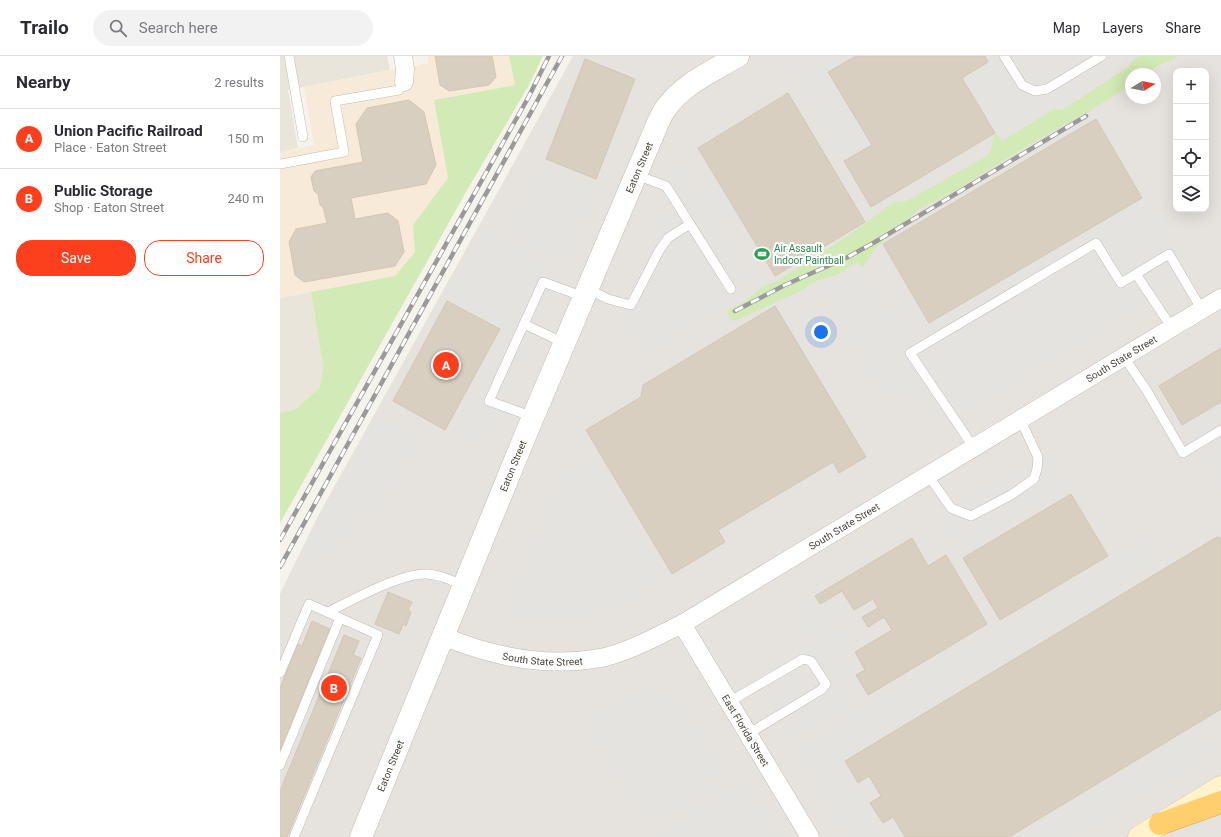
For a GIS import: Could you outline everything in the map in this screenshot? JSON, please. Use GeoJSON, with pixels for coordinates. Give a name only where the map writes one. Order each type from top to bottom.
{"type":"FeatureCollection","features":[{"type":"Feature","properties":{"kind":"highway"},"geometry":{"type":"LineString","coordinates":[[1160,824],[1221,802]]}},
{"type":"Feature","properties":{"kind":"main road"},"geometry":{"type":"LineString","coordinates":[[1139,837],[1221,787]]}},
{"type":"Feature","properties":{"kind":"street"},"geometry":{"type":"LineString","coordinates":[[403,56],[405,69],[404,82]]}},
{"type":"Feature","properties":{"kind":"street","name":"Eaton Street"},"geometry":{"type":"LineString","coordinates":[[361,837],[442,636],[533,417],[664,111],[673,99],[687,87],[738,56]]}},
{"type":"Feature","properties":{"kind":"street","name":"South State Street"},"geometry":{"type":"LineString","coordinates":[[442,636],[473,648],[534,661],[562,662],[587,660],[611,656],[632,648],[682,624],[1221,298]]}},
{"type":"Feature","properties":{"kind":"street","name":"East Florida Street"},"geometry":{"type":"LineString","coordinates":[[682,624],[810,837]]}},
{"type":"Feature","properties":{"kind":"lane"},"geometry":{"type":"LineString","coordinates":[[289,56],[303,137]]}},
{"type":"Feature","properties":{"kind":"lane"},"geometry":{"type":"LineString","coordinates":[[1004,56],[1022,85],[1035,91],[1047,89],[1102,56]]}},
{"type":"Feature","properties":{"kind":"lane"},"geometry":{"type":"LineString","coordinates":[[280,164],[344,152],[335,101],[399,90],[404,82]]}},
{"type":"Feature","properties":{"kind":"lane"},"geometry":{"type":"LineString","coordinates":[[636,175],[666,186],[731,289]]}},
{"type":"Feature","properties":{"kind":"lane"},"geometry":{"type":"LineString","coordinates":[[533,417],[489,401],[543,282],[631,305],[668,238],[690,224]]}},
{"type":"Feature","properties":{"kind":"lane"},"geometry":{"type":"LineString","coordinates":[[974,448],[910,353],[1096,242],[1121,283],[1169,254],[1202,310]]}},
{"type":"Feature","properties":{"kind":"lane"},"geometry":{"type":"LineString","coordinates":[[1136,274],[1172,328]]}},
{"type":"Feature","properties":{"kind":"lane"},"geometry":{"type":"LineString","coordinates":[[524,324],[565,343]]}},
{"type":"Feature","properties":{"kind":"lane"},"geometry":{"type":"LineString","coordinates":[[1124,357],[1147,391],[1183,453],[1221,430]]}},
{"type":"Feature","properties":{"kind":"lane"},"geometry":{"type":"LineString","coordinates":[[928,475],[952,508],[972,516],[1011,494],[1034,479],[1038,468],[1038,457],[1020,419]]}},
{"type":"Feature","properties":{"kind":"lane"},"geometry":{"type":"LineString","coordinates":[[328,612],[395,580],[413,574],[441,576],[463,586]]}},
{"type":"Feature","properties":{"kind":"lane"},"geometry":{"type":"LineString","coordinates":[[280,673],[309,604],[378,635],[294,837]]}},
{"type":"Feature","properties":{"kind":"lane"},"geometry":{"type":"LineString","coordinates":[[280,765],[340,618]]}},
{"type":"Feature","properties":{"kind":"lane"},"geometry":{"type":"LineString","coordinates":[[729,702],[803,659],[811,661],[826,684],[821,690],[748,734]]}},
{"type":"Feature","properties":{"kind":"shaded area"},"geometry":{"type":"Polygon","coordinates":[[[280,56],[387,56],[390,70],[288,90],[298,148],[280,152],[280,56]]]}},
{"type":"Feature","properties":{"kind":"shaded area"},"geometry":{"type":"Polygon","coordinates":[[[427,56],[509,56],[515,85],[434,100],[448,178],[413,225],[415,252],[395,276],[280,298],[280,152],[314,145],[304,87],[429,63],[427,56]]]}},
{"type":"Feature","properties":{"kind":"shaded area"},"geometry":{"type":"Polygon","coordinates":[[[573,56],[1221,56],[1221,837],[280,837],[280,594],[318,516],[573,56]]]}},
{"type":"Feature","properties":{"kind":"shaded area"},"geometry":{"type":"Polygon","coordinates":[[[808,56],[856,56],[829,72],[872,145],[844,161],[789,69],[808,56]]]}},
{"type":"Feature","properties":{"kind":"shaded area"},"geometry":{"type":"Polygon","coordinates":[[[985,56],[1140,56],[1002,141],[995,133],[962,78],[988,62],[985,56]]]}},
{"type":"Feature","properties":{"kind":"shaded area"},"geometry":{"type":"Polygon","coordinates":[[[1203,56],[1221,56],[1221,86],[1203,56]]]}},
{"type":"Feature","properties":{"kind":"shaded area"},"geometry":{"type":"Polygon","coordinates":[[[543,163],[598,186],[567,259],[507,233],[543,163]]]}},
{"type":"Feature","properties":{"kind":"shaded area"},"geometry":{"type":"Polygon","coordinates":[[[682,165],[699,193],[719,182],[737,212],[718,223],[750,280],[739,287],[742,293],[641,355],[621,317],[666,209],[663,176],[682,165]]]}},
{"type":"Feature","properties":{"kind":"shaded area"},"geometry":{"type":"Polygon","coordinates":[[[1147,195],[1194,274],[944,424],[926,400],[883,393],[820,286],[858,262],[890,315],[916,301],[930,323],[1147,195]]]}},
{"type":"Feature","properties":{"kind":"shaded area"},"geometry":{"type":"Polygon","coordinates":[[[484,230],[563,275],[481,445],[453,431],[507,329],[449,296],[484,230]]]}},
{"type":"Feature","properties":{"kind":"shaded area"},"geometry":{"type":"Polygon","coordinates":[[[311,292],[323,367],[320,387],[296,409],[280,413],[280,298],[311,292]]]}},
{"type":"Feature","properties":{"kind":"shaded area"},"geometry":{"type":"Polygon","coordinates":[[[1221,402],[1221,486],[1182,425],[1221,402]]]}},
{"type":"Feature","properties":{"kind":"shaded area"},"geometry":{"type":"Polygon","coordinates":[[[380,414],[419,437],[373,519],[360,512],[348,534],[312,567],[310,554],[303,550],[380,414]]]}},
{"type":"Feature","properties":{"kind":"shaded area"},"geometry":{"type":"Polygon","coordinates":[[[1046,452],[1067,486],[962,550],[940,514],[977,494],[1046,452]]]}},
{"type":"Feature","properties":{"kind":"shaded area"},"geometry":{"type":"Polygon","coordinates":[[[596,461],[664,574],[623,603],[601,612],[582,617],[558,619],[534,617],[514,612],[520,600],[508,594],[524,567],[535,541],[546,514],[556,480],[596,461]]]}},
{"type":"Feature","properties":{"kind":"shaded area"},"geometry":{"type":"Polygon","coordinates":[[[1155,533],[1137,585],[914,719],[910,719],[841,761],[884,837],[848,837],[796,750],[1155,533]]]}},
{"type":"Feature","properties":{"kind":"shaded area"},"geometry":{"type":"Polygon","coordinates":[[[835,595],[849,619],[837,626],[865,670],[841,685],[851,703],[794,739],[756,675],[811,642],[791,607],[815,596],[820,604],[835,595]]]}},
{"type":"Feature","properties":{"kind":"shaded area"},"geometry":{"type":"Polygon","coordinates":[[[657,687],[663,701],[675,694],[721,770],[707,778],[715,791],[663,822],[656,811],[643,819],[583,717],[616,701],[657,687]]]}},
{"type":"Feature","properties":{"kind":"shaded area"},"geometry":{"type":"Polygon","coordinates":[[[1198,727],[1213,753],[1072,837],[1014,837],[1198,727]]]}},
{"type":"Feature","properties":{"kind":"shaded area"},"geometry":{"type":"Polygon","coordinates":[[[745,782],[777,837],[651,837],[745,782]]]}},
{"type":"Feature","properties":{"kind":"green space"},"geometry":{"type":"Polygon","coordinates":[[[509,56],[543,56],[529,85],[470,185],[280,523],[280,413],[296,409],[320,387],[323,367],[311,292],[395,276],[415,252],[413,225],[448,178],[434,100],[515,85],[509,56]]]}},
{"type":"Feature","properties":{"kind":"green space"},"geometry":{"type":"Polygon","coordinates":[[[1134,56],[1178,56],[1155,68],[1126,68],[1134,56]]]}},
{"type":"Feature","properties":{"kind":"green space"},"geometry":{"type":"Polygon","coordinates":[[[1125,69],[1125,89],[1091,111],[1014,154],[953,192],[918,210],[877,247],[862,268],[819,280],[810,284],[799,292],[734,321],[731,320],[727,311],[739,305],[765,286],[775,282],[848,236],[894,202],[907,201],[982,159],[990,153],[993,138],[998,130],[1051,108],[1060,110],[1125,69]]]}},
{"type":"Feature","properties":{"kind":"building"},"geometry":{"type":"Polygon","coordinates":[[[435,56],[492,56],[496,77],[489,85],[449,91],[440,85],[435,56]]]}},
{"type":"Feature","properties":{"kind":"building"},"geometry":{"type":"Polygon","coordinates":[[[856,56],[985,56],[988,62],[962,78],[995,133],[871,207],[844,161],[872,145],[828,72],[856,56]]]}},
{"type":"Feature","properties":{"kind":"building"},"geometry":{"type":"Polygon","coordinates":[[[585,59],[635,79],[596,179],[546,159],[585,59]]]}},
{"type":"Feature","properties":{"kind":"building"},"geometry":{"type":"Polygon","coordinates":[[[788,93],[865,222],[775,276],[698,148],[788,93]]]}},
{"type":"Feature","properties":{"kind":"building"},"geometry":{"type":"Polygon","coordinates":[[[409,100],[424,112],[436,165],[426,184],[351,198],[355,219],[388,213],[398,221],[404,252],[395,266],[304,282],[295,275],[289,242],[296,229],[327,223],[323,207],[320,205],[318,194],[314,191],[311,177],[315,171],[363,162],[356,124],[367,108],[409,100]]]}},
{"type":"Feature","properties":{"kind":"building"},"geometry":{"type":"Polygon","coordinates":[[[1096,119],[1142,198],[929,323],[883,244],[1096,119]]]}},
{"type":"Feature","properties":{"kind":"building"},"geometry":{"type":"Polygon","coordinates":[[[447,301],[500,329],[445,430],[393,401],[447,301]]]}},
{"type":"Feature","properties":{"kind":"building"},"geometry":{"type":"Polygon","coordinates":[[[775,306],[866,457],[839,473],[833,462],[718,530],[725,542],[672,574],[586,430],[641,397],[643,385],[775,306]]]}},
{"type":"Feature","properties":{"kind":"building"},"geometry":{"type":"Polygon","coordinates":[[[1221,348],[1221,402],[1182,425],[1159,386],[1221,348]]]}},
{"type":"Feature","properties":{"kind":"building"},"geometry":{"type":"Polygon","coordinates":[[[1071,494],[1108,556],[1000,620],[963,558],[1071,494]]]}},
{"type":"Feature","properties":{"kind":"building"},"geometry":{"type":"Polygon","coordinates":[[[1217,537],[1221,538],[1221,709],[1009,837],[905,837],[893,817],[883,823],[870,803],[881,796],[869,776],[858,783],[845,761],[1217,537]]]}},
{"type":"Feature","properties":{"kind":"building"},"geometry":{"type":"Polygon","coordinates":[[[912,538],[928,566],[946,555],[987,624],[868,695],[856,675],[865,670],[855,652],[892,630],[884,617],[868,627],[862,617],[878,608],[873,599],[854,610],[842,591],[820,604],[815,596],[912,538]]]}},
{"type":"Feature","properties":{"kind":"building"},"geometry":{"type":"Polygon","coordinates":[[[388,592],[412,602],[408,610],[411,612],[406,626],[403,624],[399,634],[375,624],[388,592]]]}},
{"type":"Feature","properties":{"kind":"building"},"geometry":{"type":"Polygon","coordinates":[[[312,621],[330,629],[280,750],[280,688],[298,644],[302,646],[312,621]]]}},
{"type":"Feature","properties":{"kind":"building"},"geometry":{"type":"Polygon","coordinates":[[[344,635],[359,641],[353,655],[361,658],[287,837],[280,837],[280,791],[344,635]]]}},
{"type":"Feature","properties":{"kind":"railway"},"geometry":{"type":"LineString","coordinates":[[280,540],[528,98],[549,56]]}},
{"type":"Feature","properties":{"kind":"railway"},"geometry":{"type":"LineString","coordinates":[[280,567],[562,56]]}},
{"type":"Feature","properties":{"kind":"railway"},"geometry":{"type":"LineString","coordinates":[[735,311],[785,285],[848,257],[1086,116]]}},
{"type":"Feature","properties":{"kind":"place","name":"Air Assault Indoor Paintball"},"geometry":{"type":"Point","coordinates":[762,254]}},
{"type":"Feature","properties":{"kind":"place","name":"Union Pacific Railroad"},"geometry":{"type":"Point","coordinates":[446,365]}},
{"type":"Feature","properties":{"kind":"place","name":"Public Storage"},"geometry":{"type":"Point","coordinates":[334,688]}}]}
